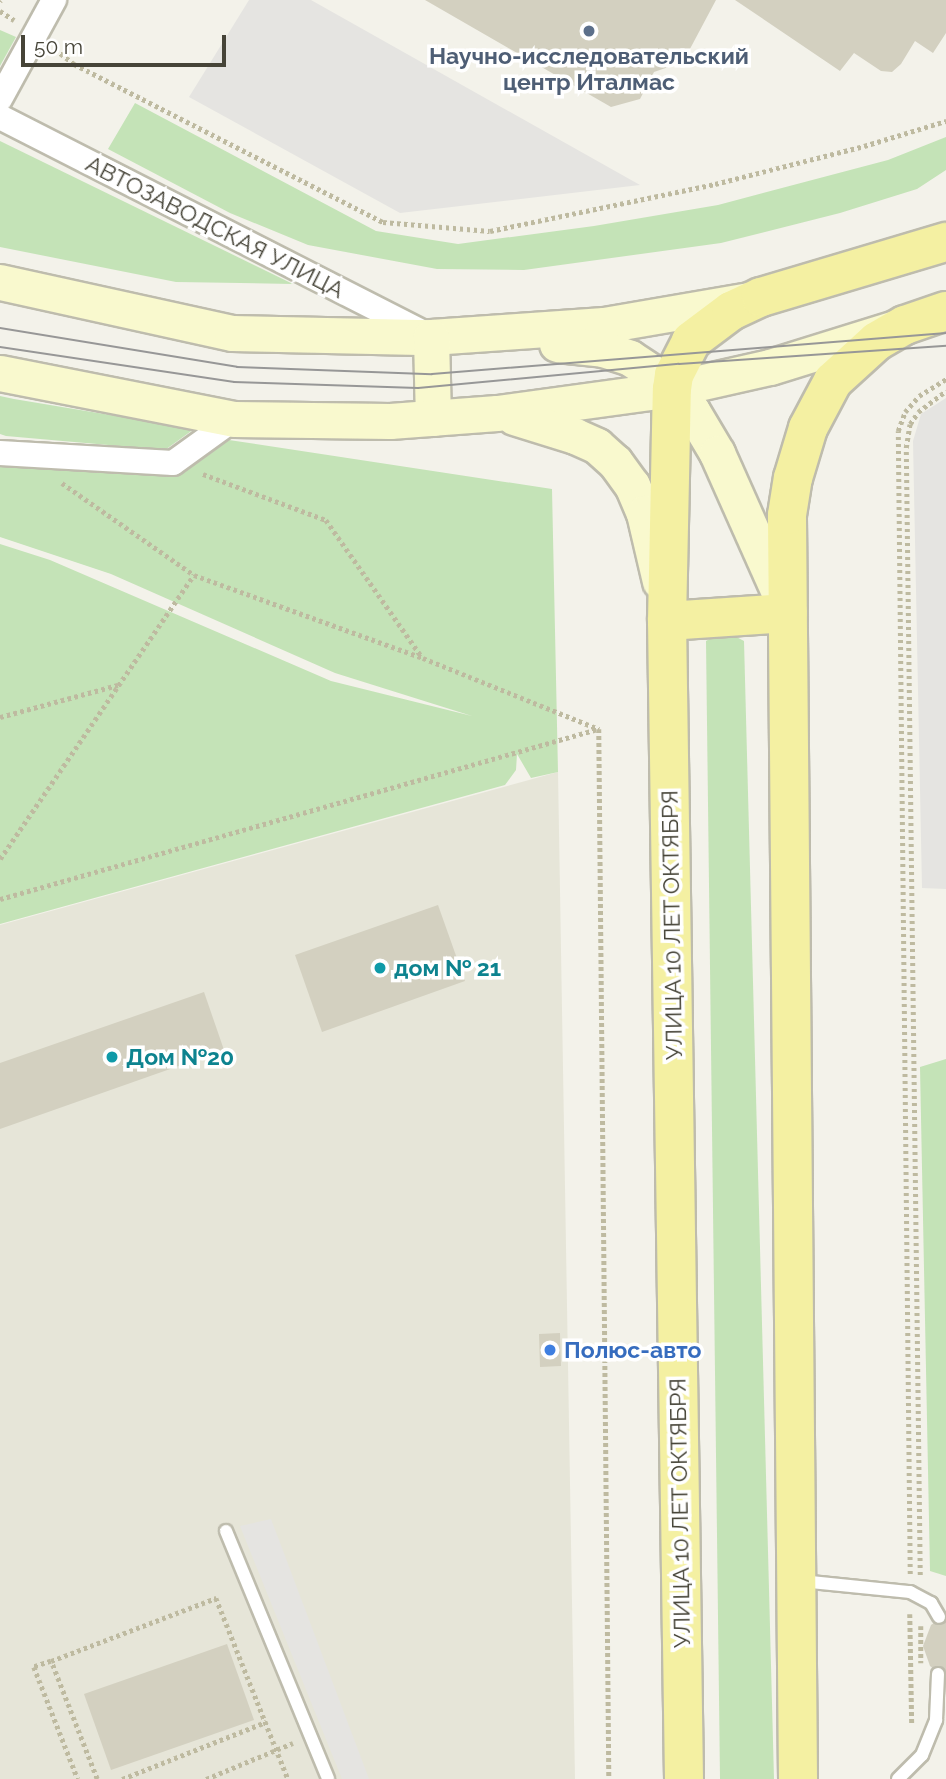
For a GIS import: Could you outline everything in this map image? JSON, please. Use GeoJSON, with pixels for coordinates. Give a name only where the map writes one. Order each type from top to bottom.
{"type":"FeatureCollection","features":[{"type":"Feature","properties":{"kind":"main road","name":"УЛИЦА 10 ЛЕТ ОКТЯБРЯ"},"geometry":{"type":"LineString","coordinates":[[684,1779],[667,621],[674,374],[691,341],[731,310],[761,297],[943,241]]}},
{"type":"Feature","properties":{"kind":"main road","name":"АВТОЗАВОДСКАЯ УЛИЦА"},"geometry":{"type":"LineString","coordinates":[[0,282],[232,333],[431,337],[604,325],[761,297]]}},
{"type":"Feature","properties":{"kind":"main road"},"geometry":{"type":"LineString","coordinates":[[0,373],[234,419],[390,421],[497,413],[672,389],[770,367],[946,311]]}},
{"type":"Feature","properties":{"kind":"main road"},"geometry":{"type":"LineString","coordinates":[[798,1779],[786,535],[789,496],[811,421],[842,369],[877,341],[905,325]]}},
{"type":"Feature","properties":{"kind":"main road"},"geometry":{"type":"LineString","coordinates":[[433,418],[431,337],[603,349],[640,364],[672,389],[692,411],[717,453],[788,613]]}},
{"type":"Feature","properties":{"kind":"main road"},"geometry":{"type":"LineString","coordinates":[[497,413],[575,436],[597,446],[615,462],[632,485],[644,513],[667,621],[788,613]]}},
{"type":"Feature","properties":{"kind":"street"},"geometry":{"type":"LineString","coordinates":[[0,99],[54,0]]}},
{"type":"Feature","properties":{"kind":"street","name":"АВТОЗАВОДСКАЯ УЛИЦА"},"geometry":{"type":"LineString","coordinates":[[0,117],[431,337]]}},
{"type":"Feature","properties":{"kind":"street"},"geometry":{"type":"LineString","coordinates":[[10,453],[173,463],[234,419]]}},
{"type":"Feature","properties":{"kind":"lane"},"geometry":{"type":"LineString","coordinates":[[226,1531],[328,1779]]}},
{"type":"Feature","properties":{"kind":"lane"},"geometry":{"type":"LineString","coordinates":[[796,1581],[915,1594],[931,1603],[939,1617]]}},
{"type":"Feature","properties":{"kind":"lane"},"geometry":{"type":"LineString","coordinates":[[898,1779],[922,1755],[936,1720],[938,1674]]}},
{"type":"Feature","properties":{"kind":"path"},"geometry":{"type":"LineString","coordinates":[[0,11],[35,33],[74,64],[383,222],[490,231],[715,184],[864,146],[946,121]]}},
{"type":"Feature","properties":{"kind":"path"},"geometry":{"type":"LineString","coordinates":[[921,1675],[915,1594],[898,431],[905,412],[919,396],[946,379]]}},
{"type":"Feature","properties":{"kind":"path"},"geometry":{"type":"LineString","coordinates":[[913,1764],[915,1594],[906,448],[911,424],[918,412],[946,391]]}},
{"type":"Feature","properties":{"kind":"path"},"geometry":{"type":"LineString","coordinates":[[10,453],[194,575],[423,658],[599,729]]}},
{"type":"Feature","properties":{"kind":"path"},"geometry":{"type":"LineString","coordinates":[[173,463],[326,520],[423,658]]}},
{"type":"Feature","properties":{"kind":"path"},"geometry":{"type":"LineString","coordinates":[[0,859],[194,575]]}},
{"type":"Feature","properties":{"kind":"path"},"geometry":{"type":"LineString","coordinates":[[0,717],[119,685]]}},
{"type":"Feature","properties":{"kind":"path"},"geometry":{"type":"LineString","coordinates":[[0,899],[599,729]]}},
{"type":"Feature","properties":{"kind":"path"},"geometry":{"type":"LineString","coordinates":[[599,729],[609,1779]]}},
{"type":"Feature","properties":{"kind":"path"},"geometry":{"type":"LineString","coordinates":[[78,1779],[34,1667],[216,1598],[288,1779]]}},
{"type":"Feature","properties":{"kind":"path"},"geometry":{"type":"LineString","coordinates":[[51,1661],[97,1779]]}},
{"type":"Feature","properties":{"kind":"path"},"geometry":{"type":"LineString","coordinates":[[122,1779],[266,1722]]}},
{"type":"Feature","properties":{"kind":"path"},"geometry":{"type":"LineString","coordinates":[[206,1779],[310,1736]]}},
{"type":"Feature","properties":{"kind":"shaded area"},"geometry":{"type":"Polygon","coordinates":[[[249,0],[311,0],[640,185],[400,213],[189,97],[249,0]]]}},
{"type":"Feature","properties":{"kind":"shaded area"},"geometry":{"type":"Polygon","coordinates":[[[946,398],[946,889],[922,888],[913,441],[921,414],[946,398]]]}},
{"type":"Feature","properties":{"kind":"shaded area"},"geometry":{"type":"Polygon","coordinates":[[[558,772],[575,1779],[0,1779],[0,925],[558,772]]]}},
{"type":"Feature","properties":{"kind":"shaded area"},"geometry":{"type":"Polygon","coordinates":[[[271,1519],[369,1779],[342,1779],[240,1526],[271,1519]]]}},
{"type":"Feature","properties":{"kind":"green space"},"geometry":{"type":"Polygon","coordinates":[[[0,30],[16,37],[0,66],[0,30]]]}},
{"type":"Feature","properties":{"kind":"green space"},"geometry":{"type":"Polygon","coordinates":[[[135,103],[376,231],[458,244],[594,226],[718,205],[888,160],[946,137],[946,170],[917,189],[840,213],[721,243],[524,270],[437,269],[308,245],[230,213],[108,149],[135,103]]]}},
{"type":"Feature","properties":{"kind":"green space"},"geometry":{"type":"Polygon","coordinates":[[[0,141],[293,284],[176,282],[0,247],[0,141]]]}},
{"type":"Feature","properties":{"kind":"green space"},"geometry":{"type":"Polygon","coordinates":[[[0,396],[194,429],[165,450],[6,436],[0,434],[0,396]]]}},
{"type":"Feature","properties":{"kind":"green space"},"geometry":{"type":"Polygon","coordinates":[[[229,440],[552,489],[558,772],[531,778],[517,754],[516,770],[505,785],[0,924],[0,544],[50,560],[331,681],[472,716],[335,673],[111,574],[0,537],[0,464],[179,474],[229,440]]]}},
{"type":"Feature","properties":{"kind":"green space"},"geometry":{"type":"Polygon","coordinates":[[[725,631],[744,641],[774,1779],[720,1779],[706,641],[725,631]]]}},
{"type":"Feature","properties":{"kind":"green space"},"geometry":{"type":"Polygon","coordinates":[[[946,1059],[946,1576],[930,1571],[920,1067],[946,1059]]]}},
{"type":"Feature","properties":{"kind":"building","name":"Научно-исследовательский центр Италмас"},"geometry":{"type":"Polygon","coordinates":[[[425,0],[716,0],[683,62],[654,72],[640,99],[611,107],[425,0]]]}},
{"type":"Feature","properties":{"kind":"building","name":"Научно-исследовательский центр Италмас"},"geometry":{"type":"Polygon","coordinates":[[[735,0],[946,0],[946,33],[933,53],[915,41],[901,64],[892,72],[881,71],[854,53],[840,71],[735,0]]]}},
{"type":"Feature","properties":{"kind":"building","name":"дом № 21"},"geometry":{"type":"Polygon","coordinates":[[[438,905],[465,981],[322,1032],[295,955],[438,905]]]}},
{"type":"Feature","properties":{"kind":"building","name":"Дом №20"},"geometry":{"type":"Polygon","coordinates":[[[204,992],[224,1050],[0,1129],[0,1063],[204,992]]]}},
{"type":"Feature","properties":{"kind":"building","name":"Полюс-авто"},"geometry":{"type":"Polygon","coordinates":[[[560,1333],[561,1366],[540,1367],[539,1334],[560,1333]]]}},
{"type":"Feature","properties":{"kind":"building"},"geometry":{"type":"Polygon","coordinates":[[[946,1614],[946,1678],[930,1666],[923,1646],[931,1625],[946,1614]]]}},
{"type":"Feature","properties":{"kind":"building"},"geometry":{"type":"Polygon","coordinates":[[[227,1644],[254,1720],[111,1770],[84,1694],[227,1644]]]}},
{"type":"Feature","properties":{"kind":"tram line"},"geometry":{"type":"LineString","coordinates":[[0,328],[237,367],[432,374],[946,333]]}},
{"type":"Feature","properties":{"kind":"tram line"},"geometry":{"type":"LineString","coordinates":[[0,347],[234,382],[418,388],[679,364],[946,346]]}},
{"type":"Feature","properties":{"kind":"place","name":"Научно-исследовательский центр Италмас"},"geometry":{"type":"Point","coordinates":[589,31]}},
{"type":"Feature","properties":{"kind":"place","name":"дом № 21"},"geometry":{"type":"Point","coordinates":[380,968]}},
{"type":"Feature","properties":{"kind":"place","name":"Дом №20"},"geometry":{"type":"Point","coordinates":[112,1057]}},
{"type":"Feature","properties":{"kind":"place","name":"Полюс-авто"},"geometry":{"type":"Point","coordinates":[550,1350]}}]}
